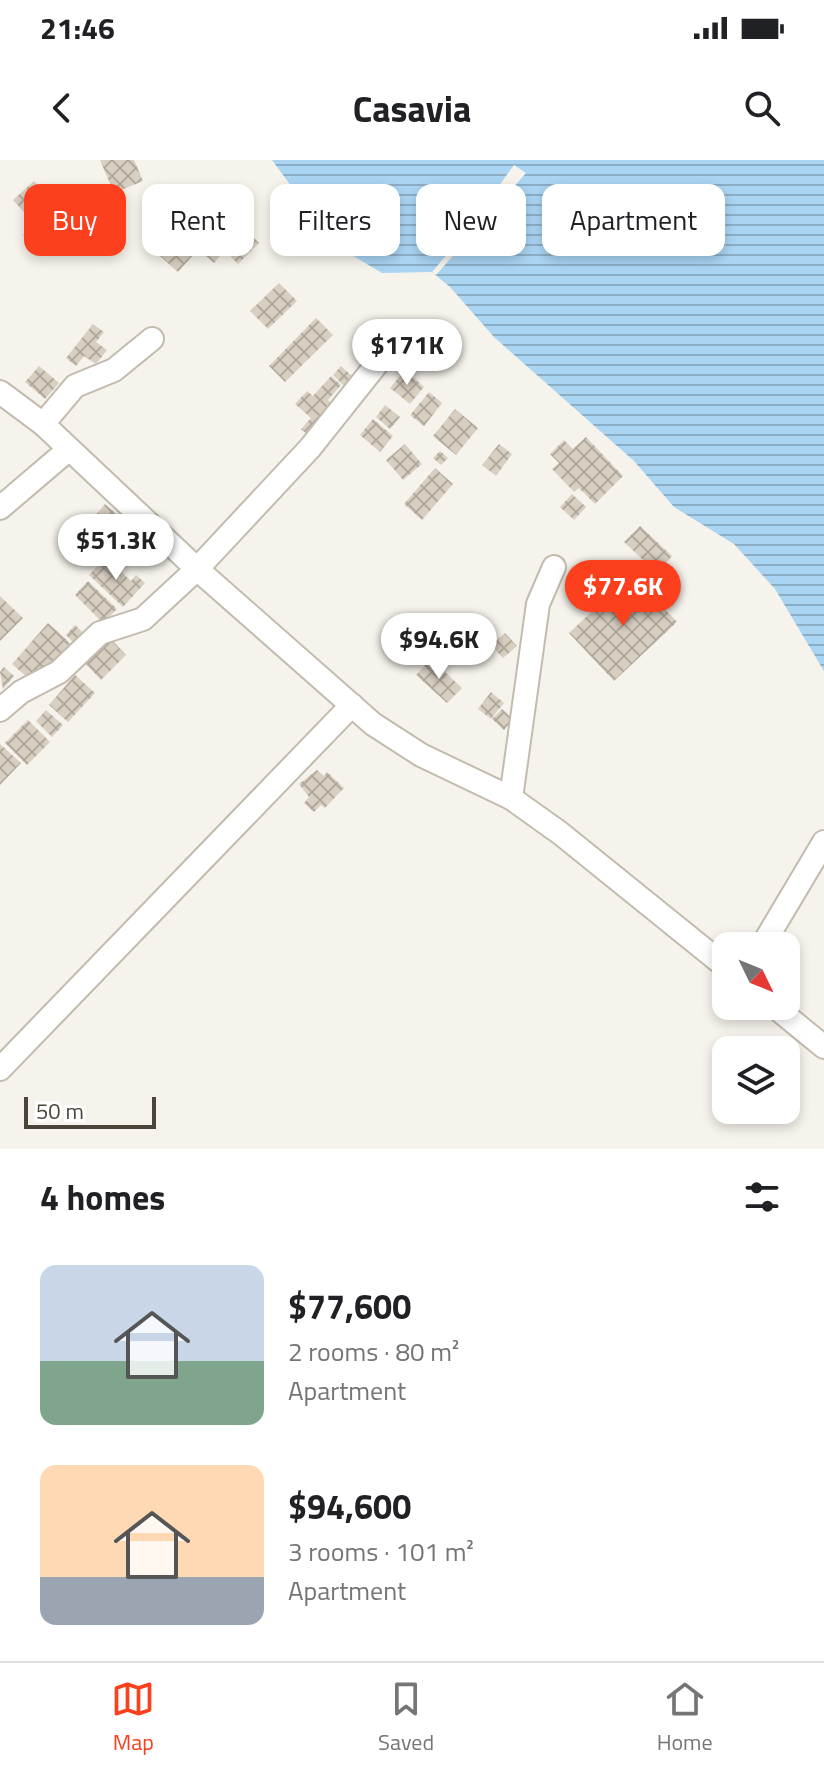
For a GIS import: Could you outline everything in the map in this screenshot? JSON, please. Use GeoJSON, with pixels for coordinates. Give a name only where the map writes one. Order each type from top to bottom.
{"type":"FeatureCollection","features":[{"type":"Feature","properties":{"kind":"street"},"geometry":{"type":"LineString","coordinates":[[43,424],[75,386],[114,370],[152,339]]}},
{"type":"Feature","properties":{"kind":"street"},"geometry":{"type":"LineString","coordinates":[[0,710],[21,692],[59,672],[100,633],[143,619],[197,569],[310,448],[380,360]]}},
{"type":"Feature","properties":{"kind":"street"},"geometry":{"type":"LineString","coordinates":[[0,392],[43,424],[197,569],[352,705],[421,755],[511,798],[560,833],[712,956]]}},
{"type":"Feature","properties":{"kind":"street"},"geometry":{"type":"LineString","coordinates":[[0,508],[68,450]]}},
{"type":"Feature","properties":{"kind":"street"},"geometry":{"type":"LineString","coordinates":[[511,798],[538,604],[554,567]]}},
{"type":"Feature","properties":{"kind":"street"},"geometry":{"type":"LineString","coordinates":[[0,1069],[352,705]]}},
{"type":"Feature","properties":{"kind":"street"},"geometry":{"type":"LineString","coordinates":[[770,932],[824,842]]}},
{"type":"Feature","properties":{"kind":"street"},"geometry":{"type":"LineString","coordinates":[[791,1020],[824,1047]]}},
{"type":"Feature","properties":{"kind":"water"},"geometry":{"type":"Polygon","coordinates":[[[272,160],[824,160],[824,671],[775,589],[734,544],[674,507],[634,461],[494,337],[450,287],[432,272],[382,273],[353,256],[400,256],[400,184],[290,184],[272,160]]]}},
{"type":"Feature","properties":{"kind":"pier"},"geometry":{"type":"Polygon","coordinates":[[[514,165],[526,173],[516,184],[500,184],[514,165]]]}},
{"type":"Feature","properties":{"kind":"pier"},"geometry":{"type":"Polygon","coordinates":[[[446,256],[453,256],[436,275],[432,272],[446,256]]]}},
{"type":"Feature","properties":{"kind":"building"},"geometry":{"type":"Polygon","coordinates":[[[100,160],[134,160],[143,181],[126,188],[126,184],[110,184],[100,160]]]}},
{"type":"Feature","properties":{"kind":"building"},"geometry":{"type":"Polygon","coordinates":[[[24,190],[24,212],[13,200],[24,190]]]}},
{"type":"Feature","properties":{"kind":"building"},"geometry":{"type":"Polygon","coordinates":[[[160,256],[192,256],[178,272],[160,256]]]}},
{"type":"Feature","properties":{"kind":"building"},"geometry":{"type":"Polygon","coordinates":[[[206,256],[220,256],[214,263],[206,256]]]}},
{"type":"Feature","properties":{"kind":"building"},"geometry":{"type":"Polygon","coordinates":[[[230,256],[246,256],[238,264],[230,256]]]}},
{"type":"Feature","properties":{"kind":"building"},"geometry":{"type":"Polygon","coordinates":[[[279,283],[297,301],[268,329],[250,311],[279,283]]]}},
{"type":"Feature","properties":{"kind":"building"},"geometry":{"type":"Polygon","coordinates":[[[316,318],[333,335],[285,382],[269,366],[316,318]]]}},
{"type":"Feature","properties":{"kind":"building"},"geometry":{"type":"Polygon","coordinates":[[[93,324],[104,332],[96,342],[107,350],[96,364],[84,356],[76,366],[66,358],[93,324]]]}},
{"type":"Feature","properties":{"kind":"building"},"geometry":{"type":"Polygon","coordinates":[[[369,339],[381,350],[373,360],[360,348],[369,339]]]}},
{"type":"Feature","properties":{"kind":"building"},"geometry":{"type":"Polygon","coordinates":[[[39,366],[59,383],[45,399],[25,382],[39,366]]]}},
{"type":"Feature","properties":{"kind":"building"},"geometry":{"type":"Polygon","coordinates":[[[341,366],[353,377],[344,386],[333,375],[341,366]]]}},
{"type":"Feature","properties":{"kind":"building"},"geometry":{"type":"Polygon","coordinates":[[[405,370],[424,387],[410,404],[390,388],[405,370]]]}},
{"type":"Feature","properties":{"kind":"building"},"geometry":{"type":"Polygon","coordinates":[[[331,376],[341,385],[328,400],[339,410],[313,439],[301,429],[311,418],[295,404],[307,391],[313,396],[331,376]]]}},
{"type":"Feature","properties":{"kind":"building"},"geometry":{"type":"Polygon","coordinates":[[[429,392],[442,403],[424,426],[410,415],[429,392]]]}},
{"type":"Feature","properties":{"kind":"building"},"geometry":{"type":"Polygon","coordinates":[[[385,405],[400,417],[390,429],[376,417],[385,405]]]}},
{"type":"Feature","properties":{"kind":"building"},"geometry":{"type":"Polygon","coordinates":[[[455,409],[478,428],[456,455],[433,436],[455,409]]]}},
{"type":"Feature","properties":{"kind":"building"},"geometry":{"type":"Polygon","coordinates":[[[373,419],[393,436],[380,452],[360,435],[373,419]]]}},
{"type":"Feature","properties":{"kind":"building"},"geometry":{"type":"Polygon","coordinates":[[[586,437],[623,476],[595,504],[579,488],[574,492],[552,469],[559,463],[550,454],[564,440],[573,449],[586,437]]]}},
{"type":"Feature","properties":{"kind":"building"},"geometry":{"type":"Polygon","coordinates":[[[405,444],[422,464],[403,480],[386,460],[405,444]]]}},
{"type":"Feature","properties":{"kind":"building"},"geometry":{"type":"Polygon","coordinates":[[[499,444],[512,454],[496,476],[482,465],[499,444]]]}},
{"type":"Feature","properties":{"kind":"building"},"geometry":{"type":"Polygon","coordinates":[[[440,451],[448,458],[441,465],[433,458],[440,451]]]}},
{"type":"Feature","properties":{"kind":"building"},"geometry":{"type":"Polygon","coordinates":[[[435,468],[453,484],[422,520],[404,504],[435,468]]]}},
{"type":"Feature","properties":{"kind":"building"},"geometry":{"type":"Polygon","coordinates":[[[572,494],[586,507],[574,520],[560,507],[572,494]]]}},
{"type":"Feature","properties":{"kind":"building"},"geometry":{"type":"Polygon","coordinates":[[[105,504],[129,525],[113,544],[89,523],[105,504]]]}},
{"type":"Feature","properties":{"kind":"building"},"geometry":{"type":"Polygon","coordinates":[[[640,526],[672,556],[657,573],[624,542],[640,526]]]}},
{"type":"Feature","properties":{"kind":"building"},"geometry":{"type":"Polygon","coordinates":[[[106,557],[131,581],[136,575],[145,583],[123,607],[89,575],[106,557]]]}},
{"type":"Feature","properties":{"kind":"building"},"geometry":{"type":"Polygon","coordinates":[[[632,574],[677,622],[614,681],[569,633],[632,574]]]}},
{"type":"Feature","properties":{"kind":"building"},"geometry":{"type":"Polygon","coordinates":[[[88,581],[117,609],[103,623],[75,595],[88,581]]]}},
{"type":"Feature","properties":{"kind":"building"},"geometry":{"type":"Polygon","coordinates":[[[0,596],[23,618],[0,641],[0,596]]]}},
{"type":"Feature","properties":{"kind":"building"},"geometry":{"type":"Polygon","coordinates":[[[48,623],[70,643],[35,684],[12,664],[48,623]]]}},
{"type":"Feature","properties":{"kind":"building"},"geometry":{"type":"Polygon","coordinates":[[[75,625],[89,638],[79,648],[66,635],[75,625]]]}},
{"type":"Feature","properties":{"kind":"building"},"geometry":{"type":"Polygon","coordinates":[[[505,633],[517,646],[503,658],[491,645],[505,633]]]}},
{"type":"Feature","properties":{"kind":"building"},"geometry":{"type":"Polygon","coordinates":[[[111,639],[126,655],[101,680],[85,663],[111,639]]]}},
{"type":"Feature","properties":{"kind":"building"},"geometry":{"type":"Polygon","coordinates":[[[431,659],[462,688],[447,703],[416,675],[431,659]]]}},
{"type":"Feature","properties":{"kind":"building"},"geometry":{"type":"Polygon","coordinates":[[[4,667],[14,676],[3,689],[0,672],[4,667]]]}},
{"type":"Feature","properties":{"kind":"building"},"geometry":{"type":"Polygon","coordinates":[[[75,675],[95,693],[68,722],[49,705],[75,675]]]}},
{"type":"Feature","properties":{"kind":"building"},"geometry":{"type":"Polygon","coordinates":[[[491,692],[504,703],[491,719],[478,709],[491,692]]]}},
{"type":"Feature","properties":{"kind":"building"},"geometry":{"type":"Polygon","coordinates":[[[502,709],[513,719],[504,730],[492,719],[502,709]]]}},
{"type":"Feature","properties":{"kind":"building"},"geometry":{"type":"Polygon","coordinates":[[[46,710],[63,725],[52,737],[36,721],[46,710]]]}},
{"type":"Feature","properties":{"kind":"building"},"geometry":{"type":"Polygon","coordinates":[[[28,720],[50,742],[27,765],[5,743],[28,720]]]}},
{"type":"Feature","properties":{"kind":"building"},"geometry":{"type":"Polygon","coordinates":[[[0,744],[21,763],[0,785],[0,744]]]}},
{"type":"Feature","properties":{"kind":"building"},"geometry":{"type":"Polygon","coordinates":[[[317,770],[324,776],[327,772],[344,788],[325,808],[321,805],[314,812],[304,803],[309,797],[299,784],[317,770]]]}}]}
